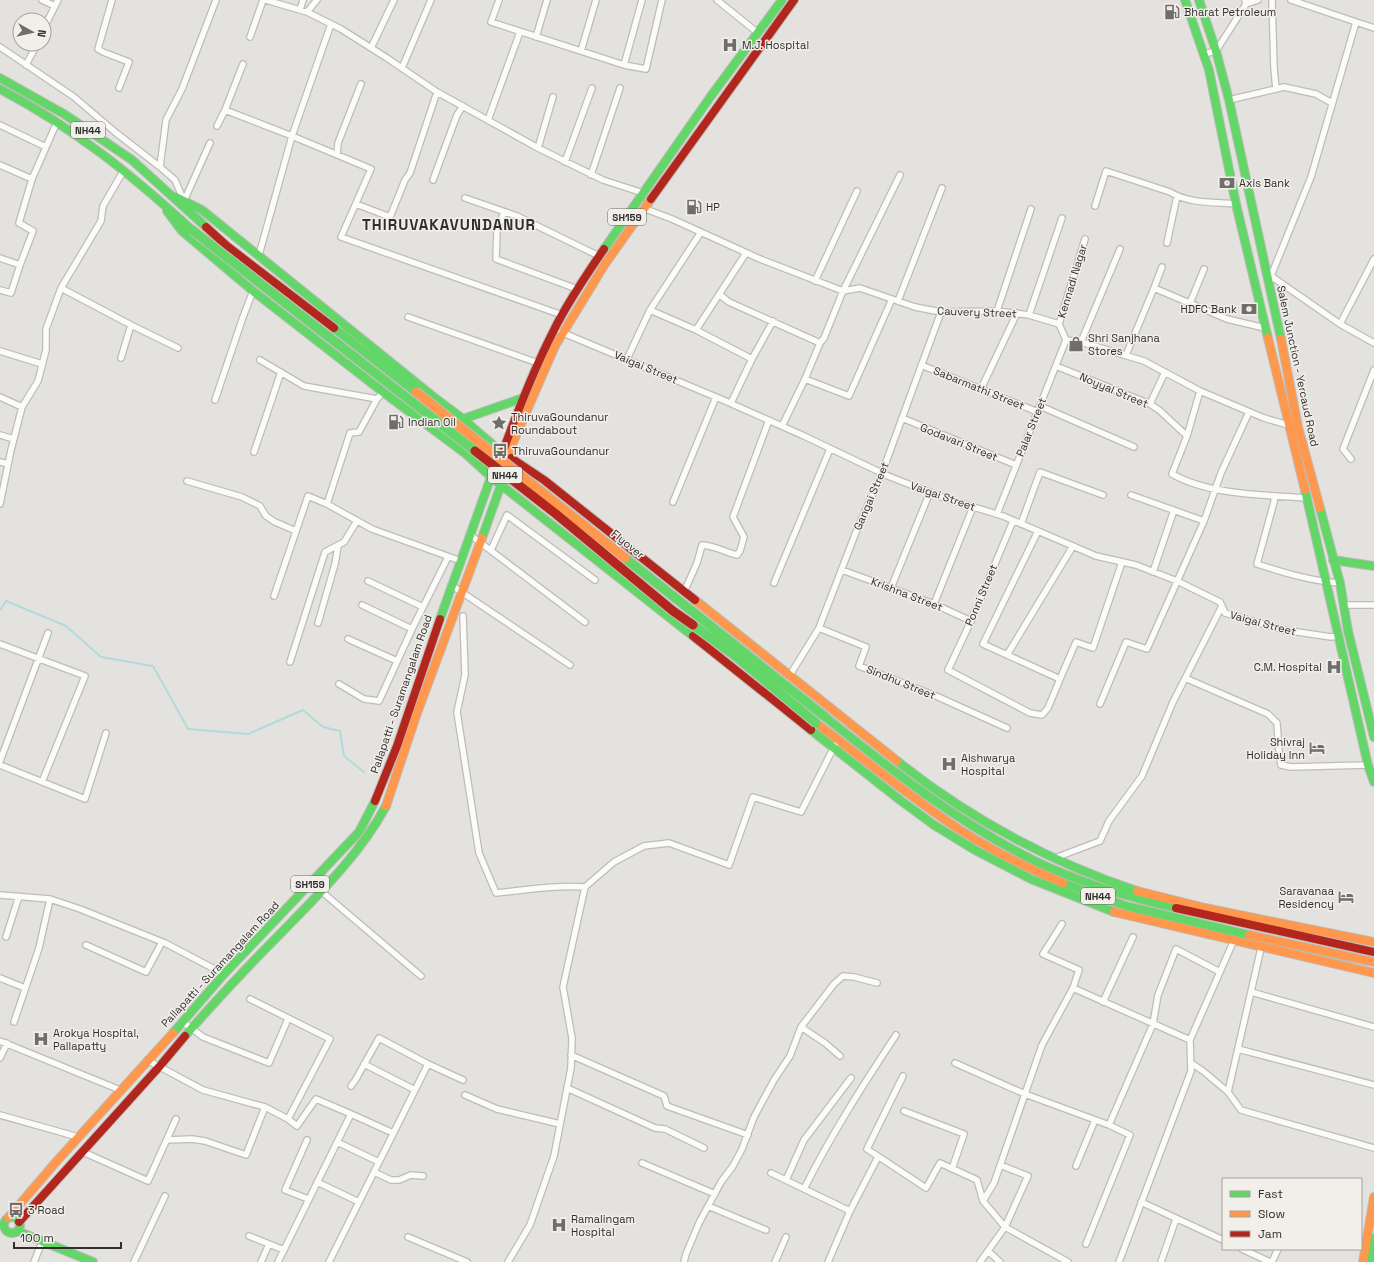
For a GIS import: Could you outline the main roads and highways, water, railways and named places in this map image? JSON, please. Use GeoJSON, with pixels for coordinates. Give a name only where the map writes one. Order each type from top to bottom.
{"type":"FeatureCollection","features":[{"type":"Feature","properties":{"kind":"main road","name":"SH159"},"geometry":{"type":"LineString","coordinates":[[506,453],[523,398],[538,363],[554,329],[577,289],[711,96],[782,0]]}},
{"type":"Feature","properties":{"kind":"main road"},"geometry":{"type":"LineString","coordinates":[[506,453],[555,346],[605,264],[646,209],[794,0]]}},
{"type":"Feature","properties":{"kind":"main road"},"geometry":{"type":"LineString","coordinates":[[1185,0],[1209,70],[1236,204],[1368,766],[1374,782]]}},
{"type":"Feature","properties":{"kind":"main road","name":"Salem Junction - Yercaud Road"},"geometry":{"type":"LineString","coordinates":[[1199,0],[1216,51],[1229,100],[1279,331],[1298,427],[1340,583],[1348,631],[1374,737]]}},
{"type":"Feature","properties":{"kind":"main road"},"geometry":{"type":"LineString","coordinates":[[776,8],[783,15]]}},
{"type":"Feature","properties":{"kind":"main road","name":"NH44"},"geometry":{"type":"LineString","coordinates":[[0,78],[64,114],[106,142],[132,160],[168,193]]}},
{"type":"Feature","properties":{"kind":"main road","name":"NH44"},"geometry":{"type":"LineString","coordinates":[[0,89],[57,122],[124,170],[192,230],[556,514],[673,611],[733,654],[816,723],[839,740],[858,749],[993,838],[1034,860],[1082,880],[1137,899],[1374,952]]}},
{"type":"Feature","properties":{"kind":"main road"},"geometry":{"type":"LineString","coordinates":[[168,193],[202,210],[374,350],[506,453],[544,480],[790,675],[848,723],[917,777],[970,812],[1024,844],[1081,870],[1139,890],[1180,902],[1374,942]]}},
{"type":"Feature","properties":{"kind":"main road","name":"Flyover"},"geometry":{"type":"LineString","coordinates":[[168,193],[227,246],[458,424],[842,730]]}},
{"type":"Feature","properties":{"kind":"main road"},"geometry":{"type":"LineString","coordinates":[[158,200],[182,231],[380,396],[466,454],[489,475],[499,479],[833,748],[934,825],[975,850],[1030,879],[1113,912],[1234,940],[1261,948],[1374,973]]}},
{"type":"Feature","properties":{"kind":"main road"},"geometry":{"type":"LineString","coordinates":[[1256,290],[1269,290]]}},
{"type":"Feature","properties":{"kind":"main road"},"geometry":{"type":"LineString","coordinates":[[463,419],[523,398]]}},
{"type":"Feature","properties":{"kind":"main road","name":"SH159"},"geometry":{"type":"LineString","coordinates":[[489,475],[485,466],[486,458],[492,452],[506,453],[513,462],[512,470],[502,482]]}},
{"type":"Feature","properties":{"kind":"main road","name":"Pallapatti - Suramangalam Road"},"geometry":{"type":"LineString","coordinates":[[8,1227],[78,1137],[183,1022],[224,974],[359,832],[372,809],[389,768],[451,585],[461,561],[489,475]]}},
{"type":"Feature","properties":{"kind":"main road"},"geometry":{"type":"LineString","coordinates":[[93,1262],[8,1227],[83,1152],[192,1028],[348,861],[376,824],[387,802],[417,713],[502,482]]}},
{"type":"Feature","properties":{"kind":"main road"},"geometry":{"type":"LineString","coordinates":[[1333,560],[1374,566]]}},
{"type":"Feature","properties":{"kind":"main road"},"geometry":{"type":"LineString","coordinates":[[842,730],[848,723]]}},
{"type":"Feature","properties":{"kind":"main road","name":"NH44"},"geometry":{"type":"LineString","coordinates":[[842,730],[858,749],[922,805],[971,836],[1028,867],[1079,889],[1126,906],[1374,962]]}},
{"type":"Feature","properties":{"kind":"main road"},"geometry":{"type":"LineString","coordinates":[[1369,1261],[1374,1197]]}},
{"type":"Feature","properties":{"kind":"main road"},"geometry":{"type":"LineString","coordinates":[[1369,1261],[1374,1238]]}},
{"type":"Feature","properties":{"kind":"waterway"},"geometry":{"type":"LineString","coordinates":[[0,610],[6,601],[66,626],[101,657],[153,666],[188,729],[248,734],[303,710],[323,727],[340,731],[344,756],[364,772]]}},
{"type":"Feature","properties":{"kind":"place","name":"Bharat Petroleum"},"geometry":{"type":"Point","coordinates":[1172,12]}},
{"type":"Feature","properties":{"kind":"place","name":"M.J. Hospital"},"geometry":{"type":"Point","coordinates":[730,45]}},
{"type":"Feature","properties":{"kind":"place","name":"Axis Bank"},"geometry":{"type":"Point","coordinates":[1227,183]}},
{"type":"Feature","properties":{"kind":"place","name":"HP"},"geometry":{"type":"Point","coordinates":[694,207]}},
{"type":"Feature","properties":{"kind":"place","name":"HDFC Bank"},"geometry":{"type":"Point","coordinates":[1249,309]}},
{"type":"Feature","properties":{"kind":"place","name":"Shri Sanjhana Stores"},"geometry":{"type":"Point","coordinates":[1076,344]}},
{"type":"Feature","properties":{"kind":"place","name":"Indian Oil"},"geometry":{"type":"Point","coordinates":[396,422]}},
{"type":"Feature","properties":{"kind":"place","name":"ThiruvaGoundanur Roundabout"},"geometry":{"type":"Point","coordinates":[499,423]}},
{"type":"Feature","properties":{"kind":"place","name":"ThiruvaGoundanur"},"geometry":{"type":"Point","coordinates":[500,451]}},
{"type":"Feature","properties":{"kind":"place","name":"C.M. Hospital"},"geometry":{"type":"Point","coordinates":[1334,667]}},
{"type":"Feature","properties":{"kind":"place","name":"Shivraj Holiday Inn"},"geometry":{"type":"Point","coordinates":[1317,748]}},
{"type":"Feature","properties":{"kind":"place","name":"Aishwarya Hospital"},"geometry":{"type":"Point","coordinates":[949,764]}},
{"type":"Feature","properties":{"kind":"place","name":"Saravanaa Residency"},"geometry":{"type":"Point","coordinates":[1346,897]}},
{"type":"Feature","properties":{"kind":"place","name":"Arokya Hospital, Pallapatty"},"geometry":{"type":"Point","coordinates":[41,1039]}},
{"type":"Feature","properties":{"kind":"place","name":"3 Road"},"geometry":{"type":"Point","coordinates":[16,1210]}},
{"type":"Feature","properties":{"kind":"place","name":"Ramalingam Hospital"},"geometry":{"type":"Point","coordinates":[559,1225]}},
{"type":"Feature","properties":{"kind":"district","name":"THIRUVAKAVUNDANUR"},"geometry":{"type":"Point","coordinates":[449,224]}}]}
